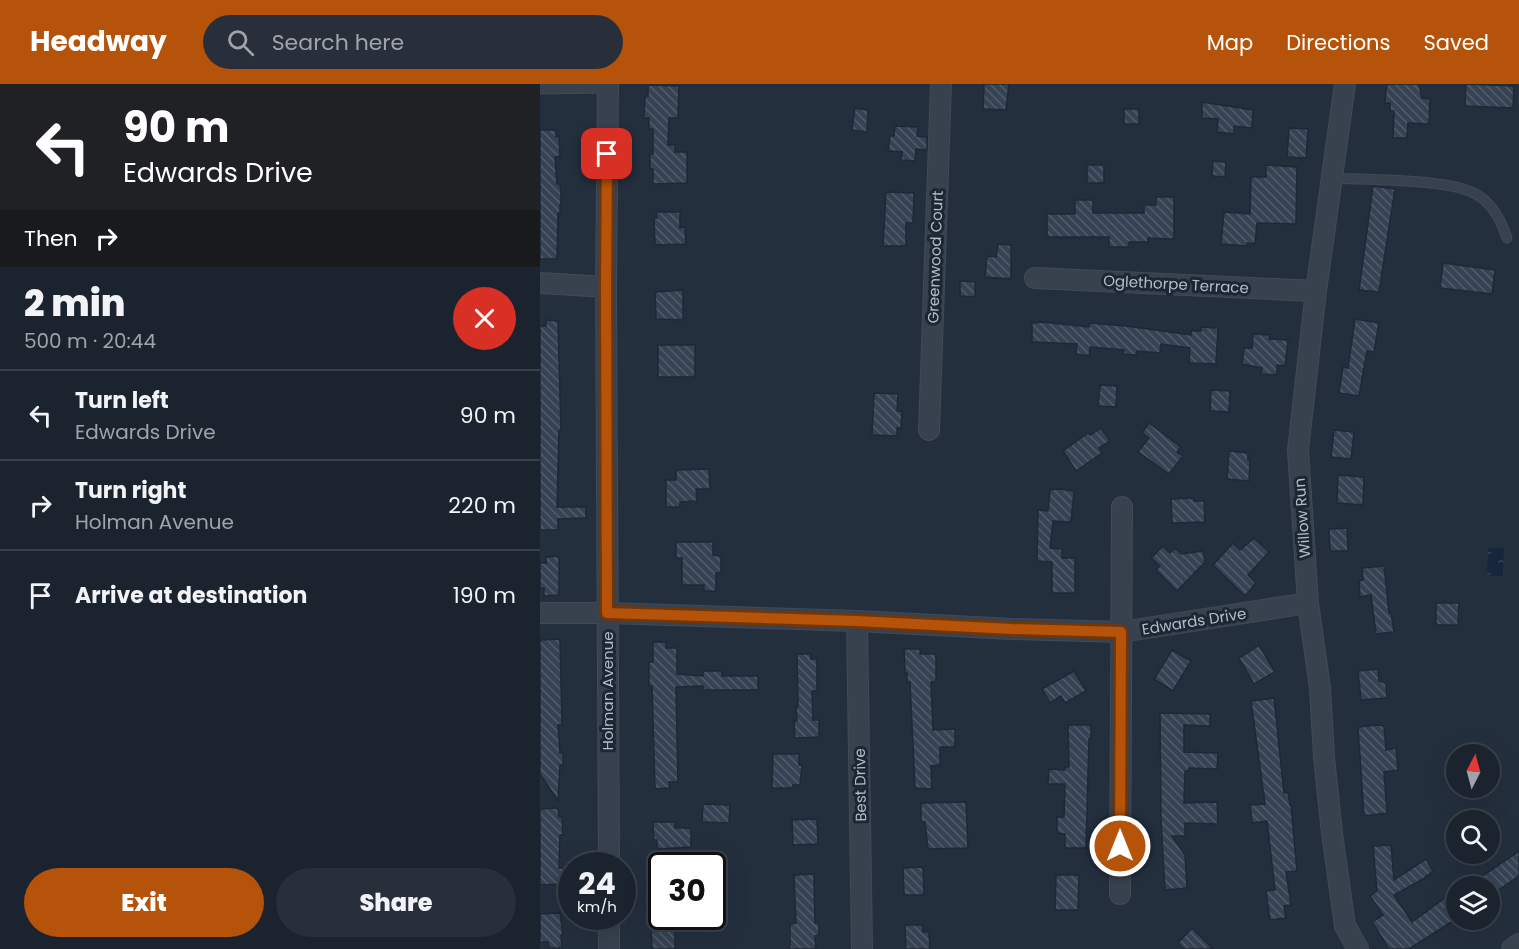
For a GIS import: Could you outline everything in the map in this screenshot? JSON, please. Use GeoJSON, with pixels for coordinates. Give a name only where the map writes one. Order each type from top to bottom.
{"type":"FeatureCollection","features":[{"type":"Feature","properties":{"kind":"street","name":"Greenwood Court"},"geometry":{"type":"LineString","coordinates":[[930,430],[941,84]]}},
{"type":"Feature","properties":{"kind":"street","name":"Willow Run"},"geometry":{"type":"LineString","coordinates":[[1345,84],[1316,291],[1298,450],[1308,603],[1320,688],[1324,757],[1338,877],[1345,926],[1358,949]]}},
{"type":"Feature","properties":{"kind":"street","name":"Holman Avenue"},"geometry":{"type":"LineString","coordinates":[[608,86],[606,287],[609,852]]}},
{"type":"Feature","properties":{"kind":"street","name":"Oglethorpe Terrace"},"geometry":{"type":"LineString","coordinates":[[1035,278],[1316,291]]}},
{"type":"Feature","properties":{"kind":"street"},"geometry":{"type":"LineString","coordinates":[[540,283],[606,287]]}},
{"type":"Feature","properties":{"kind":"street"},"geometry":{"type":"LineString","coordinates":[[1120,894],[1122,507]]}},
{"type":"Feature","properties":{"kind":"street","name":"Edwards Drive"},"geometry":{"type":"LineString","coordinates":[[540,613],[857,621],[1121,632],[1308,603]]}},
{"type":"Feature","properties":{"kind":"street","name":"Best Drive"},"geometry":{"type":"LineString","coordinates":[[857,621],[862,949]]}},
{"type":"Feature","properties":{"kind":"street"},"geometry":{"type":"LineString","coordinates":[[609,930],[609,949]]}},
{"type":"Feature","properties":{"kind":"street"},"geometry":{"type":"LineString","coordinates":[[1512,949],[1519,944]]}},
{"type":"Feature","properties":{"kind":"lane"},"geometry":{"type":"LineString","coordinates":[[540,89],[608,86]]}},
{"type":"Feature","properties":{"kind":"lane"},"geometry":{"type":"LineString","coordinates":[[1332,178],[1459,186],[1480,196],[1500,217],[1507,238]]}},
{"type":"Feature","properties":{"kind":"water"},"geometry":{"type":"Polygon","coordinates":[[[1488,548],[1504,548],[1503,576],[1487,576],[1488,548]]]}},
{"type":"Feature","properties":{"kind":"building"},"geometry":{"type":"Polygon","coordinates":[[[984,84],[1009,84],[1006,110],[983,109],[984,84]]]}},
{"type":"Feature","properties":{"kind":"building"},"geometry":{"type":"Polygon","coordinates":[[[1388,84],[1419,84],[1422,98],[1430,99],[1429,124],[1408,123],[1407,138],[1393,138],[1394,111],[1390,111],[1390,103],[1385,103],[1388,84]]]}},
{"type":"Feature","properties":{"kind":"building"},"geometry":{"type":"Polygon","coordinates":[[[1466,84],[1514,86],[1513,108],[1465,106],[1466,84]]]}},
{"type":"Feature","properties":{"kind":"building"},"geometry":{"type":"Polygon","coordinates":[[[648,85],[679,86],[678,118],[669,118],[668,145],[675,145],[675,152],[687,152],[687,183],[653,184],[650,154],[653,154],[653,129],[649,129],[649,118],[644,118],[648,85]]]}},
{"type":"Feature","properties":{"kind":"building"},"geometry":{"type":"Polygon","coordinates":[[[1202,102],[1253,110],[1252,128],[1234,126],[1234,134],[1217,132],[1218,119],[1202,118],[1202,102]]]}},
{"type":"Feature","properties":{"kind":"building"},"geometry":{"type":"Polygon","coordinates":[[[855,108],[868,110],[867,132],[852,130],[855,108]]]}},
{"type":"Feature","properties":{"kind":"building"},"geometry":{"type":"Polygon","coordinates":[[[1124,109],[1139,109],[1139,124],[1124,124],[1124,109]]]}},
{"type":"Feature","properties":{"kind":"building"},"geometry":{"type":"Polygon","coordinates":[[[895,126],[918,127],[917,136],[927,137],[927,150],[916,149],[915,161],[901,160],[902,152],[888,151],[890,136],[894,136],[895,126]]]}},
{"type":"Feature","properties":{"kind":"building"},"geometry":{"type":"Polygon","coordinates":[[[1289,128],[1308,129],[1306,158],[1287,157],[1289,128]]]}},
{"type":"Feature","properties":{"kind":"building"},"geometry":{"type":"Polygon","coordinates":[[[540,130],[556,130],[556,137],[559,137],[560,156],[555,157],[557,184],[560,184],[561,193],[557,259],[540,259],[540,130]]]}},
{"type":"Feature","properties":{"kind":"building"},"geometry":{"type":"Polygon","coordinates":[[[1213,161],[1226,162],[1225,177],[1212,176],[1213,161]]]}},
{"type":"Feature","properties":{"kind":"building"},"geometry":{"type":"Polygon","coordinates":[[[1087,165],[1104,165],[1104,183],[1087,183],[1087,165]]]}},
{"type":"Feature","properties":{"kind":"building"},"geometry":{"type":"Polygon","coordinates":[[[1266,165],[1297,167],[1296,224],[1257,223],[1255,244],[1247,243],[1247,246],[1221,244],[1224,212],[1250,214],[1251,177],[1266,177],[1266,165]]]}},
{"type":"Feature","properties":{"kind":"building"},"geometry":{"type":"Polygon","coordinates":[[[1373,186],[1395,189],[1379,292],[1359,290],[1373,186]]]}},
{"type":"Feature","properties":{"kind":"building"},"geometry":{"type":"Polygon","coordinates":[[[886,192],[914,193],[913,223],[906,223],[906,246],[883,246],[886,192]]]}},
{"type":"Feature","properties":{"kind":"building"},"geometry":{"type":"Polygon","coordinates":[[[1156,197],[1174,197],[1174,239],[1148,238],[1148,242],[1129,242],[1129,247],[1109,247],[1109,237],[1047,237],[1047,214],[1075,214],[1075,200],[1093,200],[1093,213],[1144,213],[1144,205],[1156,205],[1156,197]]]}},
{"type":"Feature","properties":{"kind":"building"},"geometry":{"type":"Polygon","coordinates":[[[656,212],[680,212],[680,228],[685,227],[686,244],[655,245],[654,218],[657,218],[656,212]]]}},
{"type":"Feature","properties":{"kind":"building"},"geometry":{"type":"Polygon","coordinates":[[[998,244],[1011,245],[1011,279],[985,277],[987,256],[996,257],[998,244]]]}},
{"type":"Feature","properties":{"kind":"building"},"geometry":{"type":"Polygon","coordinates":[[[1443,263],[1495,270],[1492,294],[1440,288],[1443,263]]]}},
{"type":"Feature","properties":{"kind":"building"},"geometry":{"type":"Polygon","coordinates":[[[960,281],[975,282],[975,297],[960,296],[960,281]]]}},
{"type":"Feature","properties":{"kind":"building"},"geometry":{"type":"Polygon","coordinates":[[[683,290],[683,320],[656,319],[655,292],[683,290]]]}},
{"type":"Feature","properties":{"kind":"building"},"geometry":{"type":"Polygon","coordinates":[[[1355,319],[1379,323],[1374,352],[1367,351],[1359,396],[1339,393],[1343,367],[1348,368],[1355,319]]]}},
{"type":"Feature","properties":{"kind":"building"},"geometry":{"type":"Polygon","coordinates":[[[546,320],[558,321],[561,431],[559,431],[557,507],[586,507],[586,518],[558,519],[558,530],[540,530],[540,326],[546,326],[546,320]]]}},
{"type":"Feature","properties":{"kind":"building"},"geometry":{"type":"Polygon","coordinates":[[[1032,323],[1089,327],[1090,323],[1126,326],[1191,335],[1191,331],[1201,331],[1201,327],[1218,328],[1216,364],[1189,363],[1190,348],[1161,344],[1160,353],[1137,351],[1136,355],[1123,354],[1124,350],[1090,347],[1089,356],[1076,354],[1077,344],[1032,342],[1032,323]]]}},
{"type":"Feature","properties":{"kind":"building"},"geometry":{"type":"Polygon","coordinates":[[[1253,334],[1270,335],[1269,339],[1288,340],[1285,366],[1277,365],[1277,375],[1261,374],[1262,368],[1242,364],[1244,348],[1252,348],[1253,334]]]}},
{"type":"Feature","properties":{"kind":"building"},"geometry":{"type":"Polygon","coordinates":[[[658,345],[695,345],[695,377],[658,377],[658,345]]]}},
{"type":"Feature","properties":{"kind":"building"},"geometry":{"type":"Polygon","coordinates":[[[1100,385],[1117,386],[1116,407],[1098,406],[1100,385]]]}},
{"type":"Feature","properties":{"kind":"building"},"geometry":{"type":"Polygon","coordinates":[[[1211,390],[1230,391],[1229,412],[1210,411],[1211,390]]]}},
{"type":"Feature","properties":{"kind":"building"},"geometry":{"type":"Polygon","coordinates":[[[874,393],[898,394],[897,411],[902,411],[901,428],[897,428],[897,436],[872,435],[874,393]]]}},
{"type":"Feature","properties":{"kind":"building"},"geometry":{"type":"Polygon","coordinates":[[[1149,423],[1181,447],[1177,452],[1183,456],[1169,474],[1138,452],[1149,438],[1142,433],[1149,423]]]}},
{"type":"Feature","properties":{"kind":"building"},"geometry":{"type":"Polygon","coordinates":[[[1101,428],[1110,441],[1099,448],[1102,453],[1076,471],[1063,451],[1088,433],[1090,435],[1101,428]]]}},
{"type":"Feature","properties":{"kind":"building"},"geometry":{"type":"Polygon","coordinates":[[[1334,430],[1354,432],[1351,459],[1331,457],[1334,430]]]}},
{"type":"Feature","properties":{"kind":"building"},"geometry":{"type":"Polygon","coordinates":[[[1229,451],[1248,453],[1249,481],[1227,479],[1229,451]]]}},
{"type":"Feature","properties":{"kind":"building"},"geometry":{"type":"Polygon","coordinates":[[[709,469],[710,489],[696,489],[697,501],[680,502],[680,507],[666,507],[666,480],[676,480],[676,470],[709,469]]]}},
{"type":"Feature","properties":{"kind":"building"},"geometry":{"type":"Polygon","coordinates":[[[1338,475],[1364,477],[1363,505],[1337,503],[1338,475]]]}},
{"type":"Feature","properties":{"kind":"building"},"geometry":{"type":"Polygon","coordinates":[[[1050,490],[1074,491],[1071,522],[1053,521],[1050,548],[1062,549],[1062,558],[1075,558],[1075,593],[1052,593],[1052,562],[1037,561],[1038,510],[1048,511],[1050,490]]]}},
{"type":"Feature","properties":{"kind":"building"},"geometry":{"type":"Polygon","coordinates":[[[1194,498],[1194,501],[1204,501],[1205,522],[1172,523],[1171,499],[1194,498]]]}},
{"type":"Feature","properties":{"kind":"building"},"geometry":{"type":"Polygon","coordinates":[[[1347,528],[1348,551],[1330,551],[1329,529],[1347,528]]]}},
{"type":"Feature","properties":{"kind":"building"},"geometry":{"type":"Polygon","coordinates":[[[1254,538],[1269,552],[1248,575],[1256,583],[1245,596],[1213,565],[1233,543],[1240,550],[1254,538]]]}},
{"type":"Feature","properties":{"kind":"building"},"geometry":{"type":"Polygon","coordinates":[[[676,542],[713,542],[713,555],[721,556],[721,573],[716,573],[716,591],[704,591],[704,585],[682,585],[682,558],[676,558],[676,542]]]}},
{"type":"Feature","properties":{"kind":"building"},"geometry":{"type":"Polygon","coordinates":[[[1163,546],[1170,553],[1175,548],[1181,554],[1203,551],[1205,562],[1177,591],[1156,570],[1160,566],[1151,558],[1163,546]]]}},
{"type":"Feature","properties":{"kind":"building"},"geometry":{"type":"Polygon","coordinates":[[[559,556],[559,595],[544,596],[544,588],[540,588],[540,563],[546,563],[546,557],[559,556]]]}},
{"type":"Feature","properties":{"kind":"building"},"geometry":{"type":"Polygon","coordinates":[[[1384,566],[1389,613],[1391,613],[1394,632],[1376,634],[1371,595],[1360,597],[1359,581],[1363,580],[1362,568],[1384,566]]]}},
{"type":"Feature","properties":{"kind":"building"},"geometry":{"type":"Polygon","coordinates":[[[1436,603],[1459,603],[1458,625],[1436,625],[1436,603]]]}},
{"type":"Feature","properties":{"kind":"building"},"geometry":{"type":"Polygon","coordinates":[[[560,639],[562,725],[558,725],[563,765],[560,765],[558,801],[540,774],[540,640],[560,639]]]}},
{"type":"Feature","properties":{"kind":"building"},"geometry":{"type":"Polygon","coordinates":[[[653,642],[666,642],[666,648],[677,648],[677,674],[703,676],[703,671],[722,671],[722,676],[758,676],[758,690],[703,690],[703,686],[676,687],[678,782],[669,782],[670,788],[655,789],[652,686],[649,686],[649,662],[653,662],[653,642]]]}},
{"type":"Feature","properties":{"kind":"building"},"geometry":{"type":"Polygon","coordinates":[[[1259,645],[1275,672],[1254,684],[1239,658],[1259,645]]]}},
{"type":"Feature","properties":{"kind":"building"},"geometry":{"type":"Polygon","coordinates":[[[904,649],[920,649],[920,654],[936,654],[936,682],[931,682],[933,730],[955,729],[955,747],[940,747],[940,765],[931,766],[932,789],[915,788],[910,682],[907,682],[907,673],[905,673],[904,649]]]}},
{"type":"Feature","properties":{"kind":"building"},"geometry":{"type":"Polygon","coordinates":[[[1172,650],[1191,661],[1173,691],[1154,679],[1172,650]]]}},
{"type":"Feature","properties":{"kind":"building"},"geometry":{"type":"Polygon","coordinates":[[[797,654],[810,654],[811,659],[817,659],[817,691],[812,691],[813,720],[819,720],[819,737],[795,738],[794,721],[797,721],[796,707],[798,707],[797,654]]]}},
{"type":"Feature","properties":{"kind":"building"},"geometry":{"type":"Polygon","coordinates":[[[1378,669],[1379,681],[1386,683],[1387,698],[1361,700],[1358,671],[1378,669]]]}},
{"type":"Feature","properties":{"kind":"building"},"geometry":{"type":"Polygon","coordinates":[[[1074,671],[1086,691],[1065,703],[1061,696],[1050,703],[1042,689],[1074,671]]]}},
{"type":"Feature","properties":{"kind":"building"},"geometry":{"type":"Polygon","coordinates":[[[1274,698],[1284,793],[1288,793],[1291,805],[1297,871],[1286,872],[1291,905],[1284,906],[1286,918],[1270,920],[1266,891],[1275,890],[1267,821],[1252,823],[1250,805],[1265,804],[1251,701],[1274,698]]]}},
{"type":"Feature","properties":{"kind":"building"},"geometry":{"type":"Polygon","coordinates":[[[1160,713],[1210,714],[1210,726],[1184,725],[1184,752],[1218,753],[1217,769],[1189,768],[1189,771],[1185,771],[1184,803],[1217,802],[1218,824],[1185,823],[1185,836],[1172,836],[1185,855],[1187,888],[1165,890],[1161,820],[1160,713]]]}},
{"type":"Feature","properties":{"kind":"building"},"geometry":{"type":"Polygon","coordinates":[[[1068,725],[1091,725],[1086,848],[1065,848],[1065,834],[1057,833],[1057,817],[1064,817],[1065,784],[1048,784],[1049,769],[1065,770],[1065,767],[1069,767],[1068,725]]]}},
{"type":"Feature","properties":{"kind":"building"},"geometry":{"type":"Polygon","coordinates":[[[1384,726],[1386,750],[1396,748],[1398,770],[1384,772],[1387,813],[1364,816],[1358,727],[1384,726]]]}},
{"type":"Feature","properties":{"kind":"building"},"geometry":{"type":"Polygon","coordinates":[[[773,754],[799,754],[799,765],[802,765],[800,785],[793,785],[792,788],[772,788],[773,754]]]}},
{"type":"Feature","properties":{"kind":"building"},"geometry":{"type":"Polygon","coordinates":[[[966,802],[968,848],[928,849],[925,822],[921,822],[921,803],[966,802]]]}},
{"type":"Feature","properties":{"kind":"building"},"geometry":{"type":"Polygon","coordinates":[[[703,804],[730,805],[729,823],[702,822],[703,804]]]}},
{"type":"Feature","properties":{"kind":"building"},"geometry":{"type":"Polygon","coordinates":[[[558,808],[559,817],[562,817],[563,835],[560,835],[558,852],[558,884],[540,885],[540,809],[558,808]]]}},
{"type":"Feature","properties":{"kind":"building"},"geometry":{"type":"Polygon","coordinates":[[[817,819],[818,844],[793,845],[792,820],[817,819]]]}},
{"type":"Feature","properties":{"kind":"building"},"geometry":{"type":"Polygon","coordinates":[[[653,822],[675,822],[675,828],[691,828],[691,847],[657,849],[653,822]]]}},
{"type":"Feature","properties":{"kind":"building"},"geometry":{"type":"Polygon","coordinates":[[[1391,845],[1394,880],[1426,859],[1433,871],[1394,895],[1412,922],[1446,897],[1446,925],[1409,949],[1389,949],[1372,922],[1383,915],[1370,896],[1377,891],[1373,846],[1391,845]]]}},
{"type":"Feature","properties":{"kind":"building"},"geometry":{"type":"Polygon","coordinates":[[[1519,851],[1519,876],[1500,889],[1500,876],[1483,876],[1519,851]]]}},
{"type":"Feature","properties":{"kind":"building"},"geometry":{"type":"Polygon","coordinates":[[[923,867],[924,895],[904,895],[903,868],[923,867]]]}},
{"type":"Feature","properties":{"kind":"building"},"geometry":{"type":"Polygon","coordinates":[[[814,874],[815,923],[819,923],[819,935],[815,936],[816,949],[790,949],[790,924],[796,923],[794,875],[814,874]]]}},
{"type":"Feature","properties":{"kind":"building"},"geometry":{"type":"Polygon","coordinates":[[[1056,875],[1079,875],[1078,910],[1055,910],[1056,875]]]}},
{"type":"Feature","properties":{"kind":"building"},"geometry":{"type":"Polygon","coordinates":[[[558,913],[558,930],[562,930],[563,935],[561,935],[562,948],[549,948],[548,942],[540,942],[540,914],[558,913]]]}},
{"type":"Feature","properties":{"kind":"building"},"geometry":{"type":"Polygon","coordinates":[[[905,925],[923,925],[923,932],[929,932],[930,949],[906,949],[905,925]]]}},
{"type":"Feature","properties":{"kind":"building"},"geometry":{"type":"Polygon","coordinates":[[[1192,928],[1213,949],[1184,949],[1178,943],[1192,928]]]}},
{"type":"Feature","properties":{"kind":"building"},"geometry":{"type":"Polygon","coordinates":[[[651,930],[675,930],[675,949],[652,949],[651,930]]]}},
{"type":"Feature","properties":{"kind":"route"},"geometry":{"type":"LineString","coordinates":[[607,154],[607,613],[1121,632],[1120,846]]}}]}
